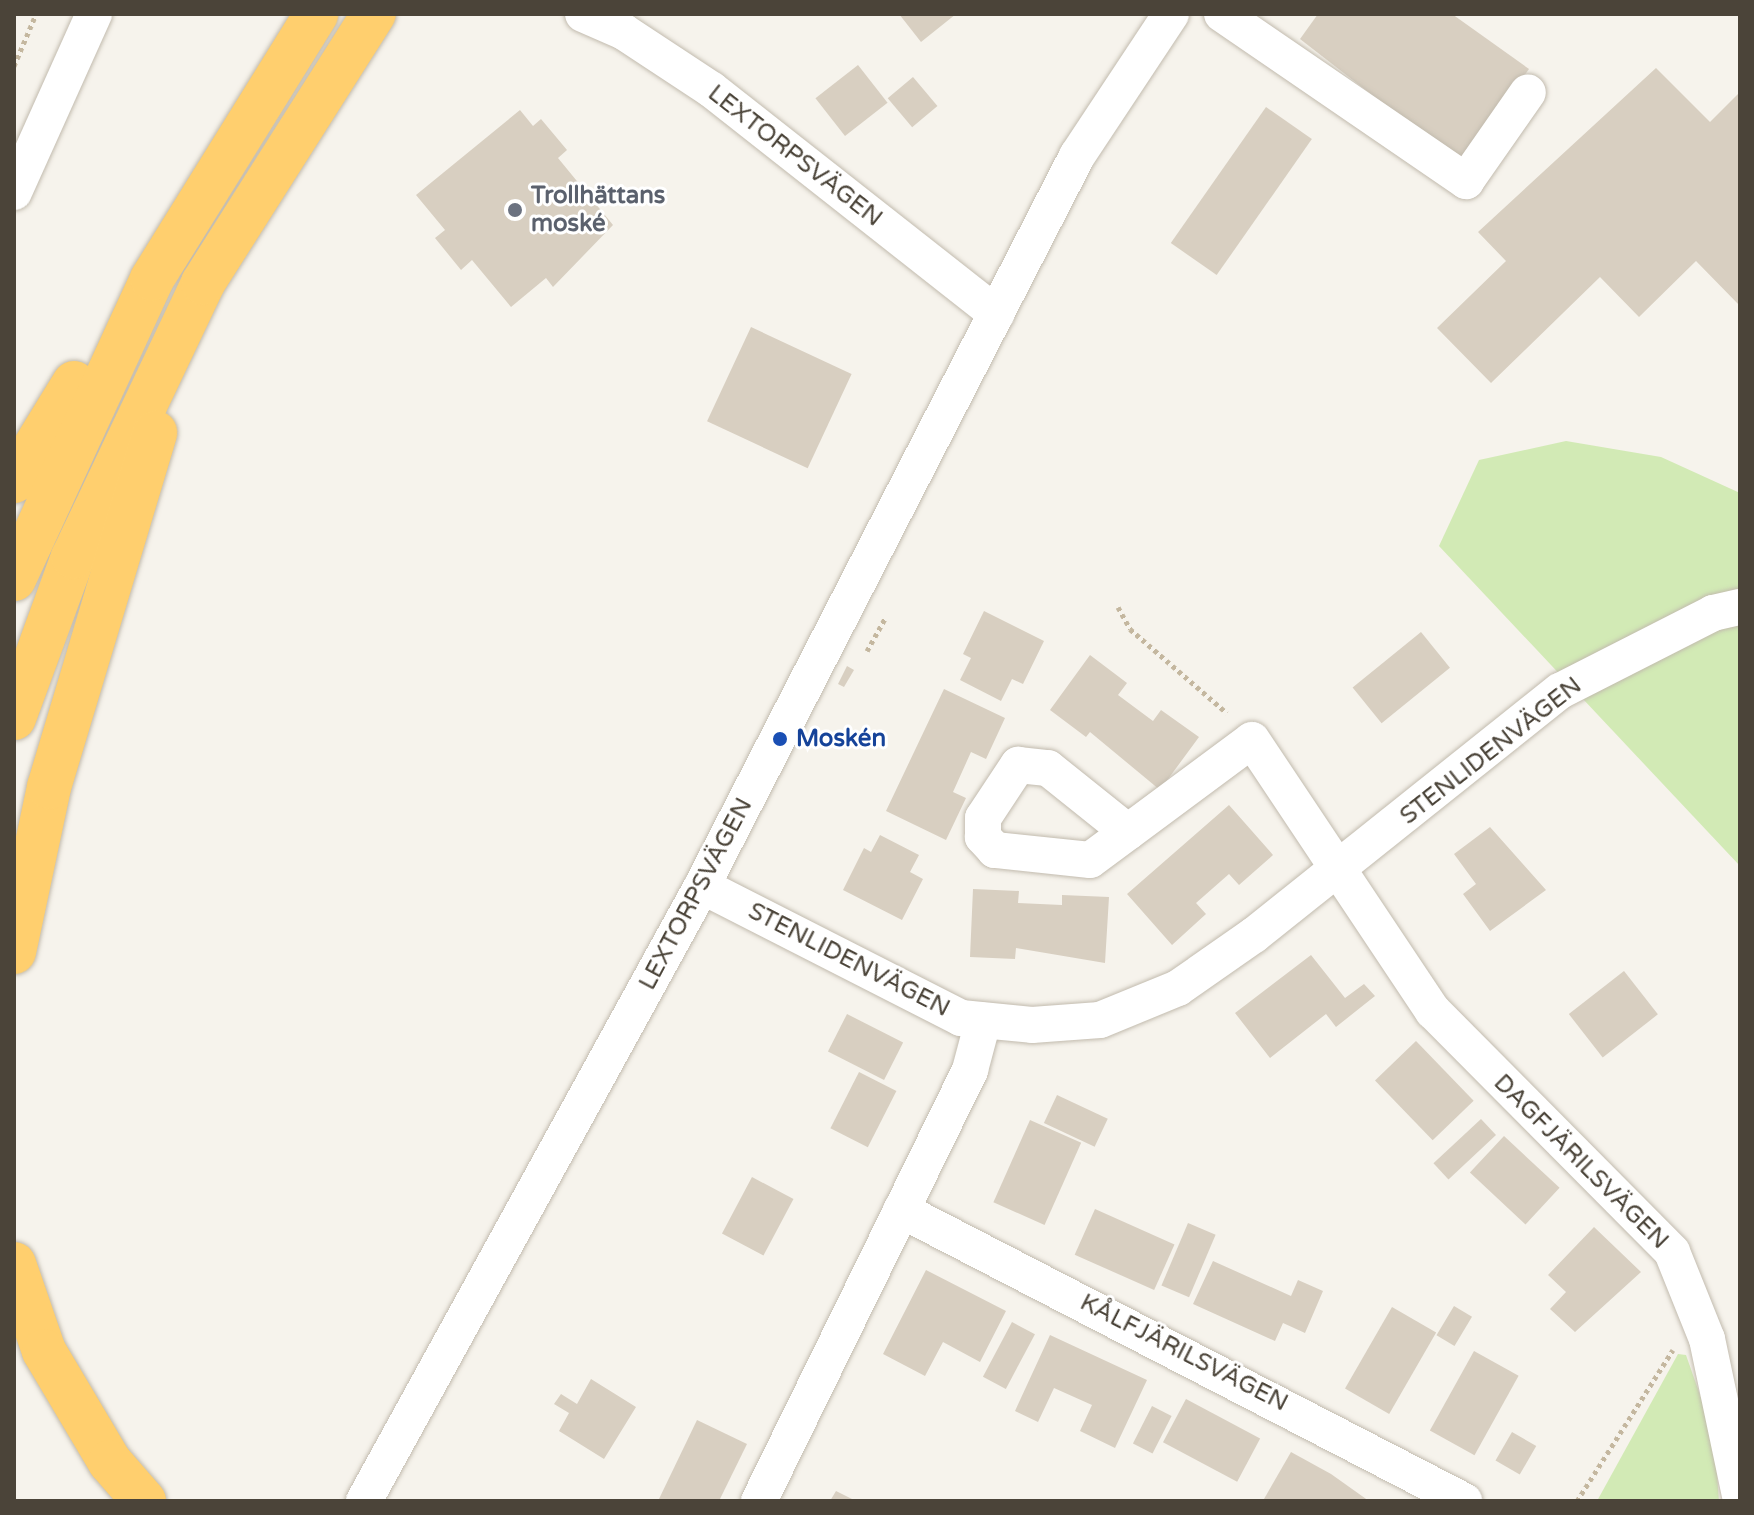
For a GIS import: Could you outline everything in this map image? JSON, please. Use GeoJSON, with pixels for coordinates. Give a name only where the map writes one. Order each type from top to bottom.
{"type":"FeatureCollection","features":[{"type":"Feature","properties":{"kind":"highway"},"geometry":{"type":"LineString","coordinates":[[14,481],[152,279],[316,14]]}},
{"type":"Feature","properties":{"kind":"highway"},"geometry":{"type":"LineString","coordinates":[[14,718],[73,557],[203,283],[374,14]]}},
{"type":"Feature","properties":{"kind":"highway"},"geometry":{"type":"LineString","coordinates":[[14,579],[152,279]]}},
{"type":"Feature","properties":{"kind":"highway"},"geometry":{"type":"LineString","coordinates":[[14,952],[90,636],[203,283]]}},
{"type":"Feature","properties":{"kind":"highway"},"geometry":{"type":"LineString","coordinates":[[14,1264],[44,1351],[110,1462],[144,1501]]}},
{"type":"Feature","properties":{"kind":"street"},"geometry":{"type":"LineString","coordinates":[[14,192],[94,14]]}},
{"type":"Feature","properties":{"kind":"street","name":"LEXTORPSVÄGEN"},"geometry":{"type":"LineString","coordinates":[[583,14],[624,32],[712,90],[997,314]]}},
{"type":"Feature","properties":{"kind":"street","name":"LEXTORPSVÄGEN"},"geometry":{"type":"LineString","coordinates":[[364,1501],[380,1466],[702,886],[1077,156],[1171,14]]}},
{"type":"Feature","properties":{"kind":"street"},"geometry":{"type":"LineString","coordinates":[[1222,14],[1466,181],[1528,92]]}},
{"type":"Feature","properties":{"kind":"street","name":"STENLIDENVÄGEN"},"geometry":{"type":"LineString","coordinates":[[702,886],[889,985],[983,1021],[1100,1020],[1178,988],[1337,871],[1560,691],[1713,613],[1740,607]]}},
{"type":"Feature","properties":{"kind":"street"},"geometry":{"type":"LineString","coordinates":[[1128,832],[1252,740],[1337,871]]}},
{"type":"Feature","properties":{"kind":"street","name":"DAGFJÄRILSVÄGEN"},"geometry":{"type":"LineString","coordinates":[[1337,871],[1433,1011],[1672,1252],[1704,1328],[1740,1495]]}},
{"type":"Feature","properties":{"kind":"street"},"geometry":{"type":"LineString","coordinates":[[759,1501],[970,1070],[983,1021]]}},
{"type":"Feature","properties":{"kind":"street","name":"KÅLFJÄRILSVÄGEN"},"geometry":{"type":"LineString","coordinates":[[901,1210],[1464,1501]]}},
{"type":"Feature","properties":{"kind":"street","name":"LEXTORPSVÄGEN"},"geometry":{"type":"LineString","coordinates":[[337,1501],[380,1466]]}},
{"type":"Feature","properties":{"kind":"path"},"geometry":{"type":"LineString","coordinates":[[14,66],[36,14]]}},
{"type":"Feature","properties":{"kind":"path"},"geometry":{"type":"LineString","coordinates":[[1118,607],[1130,629],[1252,740]]}},
{"type":"Feature","properties":{"kind":"path"},"geometry":{"type":"LineString","coordinates":[[1577,1501],[1678,1342],[1704,1328]]}},
{"type":"Feature","properties":{"kind":"green space"},"geometry":{"type":"Polygon","coordinates":[[[1566,441],[1661,457],[1740,493],[1740,866],[1439,546],[1479,460],[1566,441]]]}},
{"type":"Feature","properties":{"kind":"green space"},"geometry":{"type":"Polygon","coordinates":[[[1678,1354],[1686,1355],[1714,1435],[1719,1501],[1597,1501],[1678,1354]]]}},
{"type":"Feature","properties":{"kind":"building"},"geometry":{"type":"Polygon","coordinates":[[[899,14],[956,14],[921,42],[899,14]]]}},
{"type":"Feature","properties":{"kind":"building"},"geometry":{"type":"Polygon","coordinates":[[[1318,14],[1452,14],[1529,69],[1461,164],[1300,39],[1318,14]]]}},
{"type":"Feature","properties":{"kind":"building"},"geometry":{"type":"Polygon","coordinates":[[[858,65],[888,103],[845,136],[815,98],[858,65]]]}},
{"type":"Feature","properties":{"kind":"building"},"geometry":{"type":"Polygon","coordinates":[[[1656,68],[1710,122],[1740,92],[1740,306],[1696,261],[1639,317],[1600,277],[1491,383],[1437,328],[1506,261],[1478,232],[1656,68]]]}},
{"type":"Feature","properties":{"kind":"building"},"geometry":{"type":"Polygon","coordinates":[[[913,77],[937,106],[912,127],[888,98],[913,77]]]}},
{"type":"Feature","properties":{"kind":"building"},"geometry":{"type":"Polygon","coordinates":[[[1266,107],[1312,139],[1217,275],[1171,243],[1266,107]]]}},
{"type":"Feature","properties":{"kind":"building","name":"Trollhättans moské"},"geometry":{"type":"Polygon","coordinates":[[[520,110],[533,126],[541,119],[567,150],[558,158],[613,225],[553,287],[546,278],[511,307],[472,260],[461,270],[435,238],[445,230],[416,195],[520,110]]]}},
{"type":"Feature","properties":{"kind":"building"},"geometry":{"type":"Polygon","coordinates":[[[751,327],[852,374],[808,468],[707,421],[751,327]]]}},
{"type":"Feature","properties":{"kind":"building"},"geometry":{"type":"Polygon","coordinates":[[[984,611],[1044,641],[1023,684],[1012,679],[1001,701],[960,680],[971,658],[963,654],[984,611]]]}},
{"type":"Feature","properties":{"kind":"building"},"geometry":{"type":"Polygon","coordinates":[[[1421,632],[1450,668],[1382,723],[1353,687],[1421,632]]]}},
{"type":"Feature","properties":{"kind":"building"},"geometry":{"type":"Polygon","coordinates":[[[1090,655],[1127,683],[1118,695],[1153,721],[1161,710],[1199,737],[1160,790],[1090,732],[1086,737],[1050,710],[1090,655]]]}},
{"type":"Feature","properties":{"kind":"building"},"geometry":{"type":"Polygon","coordinates":[[[847,666],[854,670],[844,687],[838,684],[847,666]]]}},
{"type":"Feature","properties":{"kind":"building"},"geometry":{"type":"Polygon","coordinates":[[[944,689],[1005,718],[986,759],[971,752],[953,792],[966,798],[946,840],[886,811],[944,689]]]}},
{"type":"Feature","properties":{"kind":"building"},"geometry":{"type":"Polygon","coordinates":[[[1229,805],[1273,855],[1239,885],[1229,874],[1196,903],[1206,914],[1172,945],[1127,894],[1229,805]]]}},
{"type":"Feature","properties":{"kind":"building"},"geometry":{"type":"Polygon","coordinates":[[[1490,827],[1546,890],[1490,931],[1463,894],[1476,884],[1454,854],[1490,827]]]}},
{"type":"Feature","properties":{"kind":"building"},"geometry":{"type":"Polygon","coordinates":[[[880,835],[919,855],[910,872],[923,879],[902,920],[843,890],[864,848],[871,852],[880,835]]]}},
{"type":"Feature","properties":{"kind":"building"},"geometry":{"type":"Polygon","coordinates":[[[973,889],[1019,891],[1018,903],[1062,905],[1062,895],[1109,897],[1105,963],[1016,948],[1015,959],[970,957],[973,889]]]}},
{"type":"Feature","properties":{"kind":"building"},"geometry":{"type":"Polygon","coordinates":[[[1311,955],[1345,998],[1364,984],[1375,996],[1336,1027],[1326,1014],[1270,1058],[1235,1013],[1311,955]]]}},
{"type":"Feature","properties":{"kind":"building"},"geometry":{"type":"Polygon","coordinates":[[[1624,971],[1658,1014],[1603,1057],[1569,1014],[1624,971]]]}},
{"type":"Feature","properties":{"kind":"building"},"geometry":{"type":"Polygon","coordinates":[[[847,1014],[903,1043],[884,1080],[828,1051],[847,1014]]]}},
{"type":"Feature","properties":{"kind":"building"},"geometry":{"type":"Polygon","coordinates":[[[1416,1041],[1474,1101],[1433,1140],[1375,1081],[1416,1041]]]}},
{"type":"Feature","properties":{"kind":"building"},"geometry":{"type":"Polygon","coordinates":[[[859,1072],[896,1091],[868,1147],[830,1128],[859,1072]]]}},
{"type":"Feature","properties":{"kind":"building"},"geometry":{"type":"Polygon","coordinates":[[[1057,1095],[1108,1119],[1095,1147],[1044,1123],[1057,1095]]]}},
{"type":"Feature","properties":{"kind":"building"},"geometry":{"type":"Polygon","coordinates":[[[1481,1119],[1496,1135],[1448,1179],[1433,1163],[1481,1119]]]}},
{"type":"Feature","properties":{"kind":"building"},"geometry":{"type":"Polygon","coordinates":[[[1030,1120],[1081,1143],[1045,1225],[993,1202],[1030,1120]]]}},
{"type":"Feature","properties":{"kind":"building"},"geometry":{"type":"Polygon","coordinates":[[[1504,1136],[1560,1188],[1525,1224],[1470,1173],[1504,1136]]]}},
{"type":"Feature","properties":{"kind":"building"},"geometry":{"type":"Polygon","coordinates":[[[752,1177],[793,1199],[763,1256],[722,1234],[752,1177]]]}},
{"type":"Feature","properties":{"kind":"building"},"geometry":{"type":"Polygon","coordinates":[[[1095,1209],[1174,1244],[1154,1290],[1075,1255],[1095,1209]]]}},
{"type":"Feature","properties":{"kind":"building"},"geometry":{"type":"Polygon","coordinates":[[[1188,1223],[1216,1235],[1189,1297],[1161,1286],[1188,1223]]]}},
{"type":"Feature","properties":{"kind":"building"},"geometry":{"type":"Polygon","coordinates":[[[1594,1227],[1641,1272],[1575,1332],[1550,1309],[1566,1292],[1548,1275],[1594,1227]]]}},
{"type":"Feature","properties":{"kind":"building"},"geometry":{"type":"Polygon","coordinates":[[[1213,1261],[1291,1296],[1298,1280],[1323,1291],[1305,1333],[1283,1323],[1275,1341],[1193,1304],[1213,1261]]]}},
{"type":"Feature","properties":{"kind":"building"},"geometry":{"type":"Polygon","coordinates":[[[926,1270],[1006,1311],[980,1362],[943,1342],[925,1376],[883,1354],[926,1270]]]}},
{"type":"Feature","properties":{"kind":"building"},"geometry":{"type":"Polygon","coordinates":[[[1454,1306],[1472,1317],[1454,1346],[1436,1335],[1454,1306]]]}},
{"type":"Feature","properties":{"kind":"building"},"geometry":{"type":"Polygon","coordinates":[[[1392,1307],[1436,1332],[1389,1414],[1345,1388],[1392,1307]]]}},
{"type":"Feature","properties":{"kind":"building"},"geometry":{"type":"Polygon","coordinates":[[[1012,1322],[1035,1334],[1006,1389],[983,1377],[1012,1322]]]}},
{"type":"Feature","properties":{"kind":"building"},"geometry":{"type":"Polygon","coordinates":[[[1050,1335],[1147,1380],[1115,1448],[1080,1431],[1092,1405],[1054,1388],[1038,1422],[1015,1411],[1050,1335]]]}},
{"type":"Feature","properties":{"kind":"building"},"geometry":{"type":"Polygon","coordinates":[[[1474,1351],[1519,1376],[1474,1455],[1430,1431],[1474,1351]]]}},
{"type":"Feature","properties":{"kind":"building"},"geometry":{"type":"Polygon","coordinates":[[[591,1379],[636,1407],[604,1459],[559,1431],[569,1413],[554,1404],[561,1394],[577,1404],[591,1379]]]}},
{"type":"Feature","properties":{"kind":"building"},"geometry":{"type":"Polygon","coordinates":[[[1186,1399],[1260,1438],[1237,1482],[1163,1442],[1186,1399]]]}},
{"type":"Feature","properties":{"kind":"building"},"geometry":{"type":"Polygon","coordinates":[[[1152,1406],[1172,1416],[1153,1453],[1133,1443],[1152,1406]]]}},
{"type":"Feature","properties":{"kind":"building"},"geometry":{"type":"Polygon","coordinates":[[[697,1420],[747,1444],[719,1501],[658,1501],[697,1420]]]}},
{"type":"Feature","properties":{"kind":"building"},"geometry":{"type":"Polygon","coordinates":[[[1512,1432],[1536,1446],[1520,1475],[1496,1461],[1512,1432]]]}},
{"type":"Feature","properties":{"kind":"building"},"geometry":{"type":"Polygon","coordinates":[[[1291,1452],[1331,1474],[1369,1501],[1264,1499],[1291,1452]]]}},
{"type":"Feature","properties":{"kind":"building"},"geometry":{"type":"Polygon","coordinates":[[[836,1491],[856,1501],[830,1501],[836,1491]]]}},
{"type":"Feature","properties":{"kind":"place","name":"Trollhättans moské"},"geometry":{"type":"Point","coordinates":[515,210]}},
{"type":"Feature","properties":{"kind":"place","name":"Moskén"},"geometry":{"type":"Point","coordinates":[780,739]}}]}
